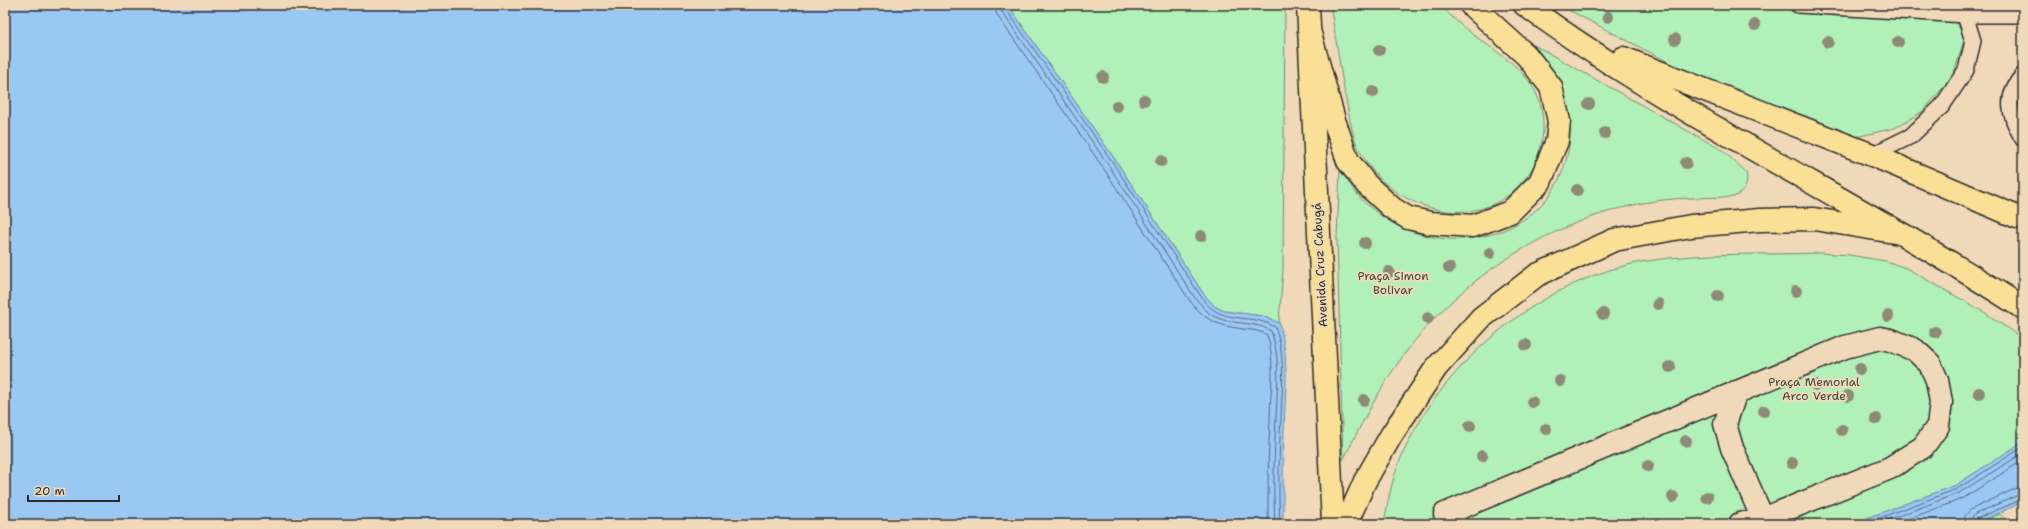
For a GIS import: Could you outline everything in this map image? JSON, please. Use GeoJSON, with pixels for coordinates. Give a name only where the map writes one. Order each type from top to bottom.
{"type":"FeatureCollection","features":[{"type":"Feature","properties":{"kind":"main road","name":"Avenida Cruz Cabugá"},"geometry":{"type":"LineString","coordinates":[[1308,5],[1333,524]]}},
{"type":"Feature","properties":{"kind":"main road"},"geometry":{"type":"LineString","coordinates":[[1309,30],[1334,120],[1348,161],[1366,185],[1392,208],[1408,218],[1430,223],[1473,226],[1510,212],[1540,182],[1557,141],[1560,121],[1551,87],[1527,56],[1471,5]]}},
{"type":"Feature","properties":{"kind":"main road"},"geometry":{"type":"LineString","coordinates":[[1525,5],[1570,38],[1736,140],[1967,271],[2023,308]]}},
{"type":"Feature","properties":{"kind":"main road"},"geometry":{"type":"LineString","coordinates":[[1570,38],[1872,155],[2017,217],[2023,218]]}},
{"type":"Feature","properties":{"kind":"main road"},"geometry":{"type":"LineString","coordinates":[[1346,524],[1365,482],[1392,434],[1436,368],[1481,318],[1537,275],[1614,240],[1691,226],[1760,220],[1814,219],[1900,233]]}},
{"type":"Feature","properties":{"kind":"street"},"geometry":{"type":"LineString","coordinates":[[1456,524],[1445,514],[1845,347],[1880,338],[1891,340],[1915,350],[1930,364],[1937,380],[1941,402],[1938,426],[1923,447],[1890,468],[1764,522],[1740,524]]}},
{"type":"Feature","properties":{"kind":"street"},"geometry":{"type":"LineString","coordinates":[[1736,392],[1725,424],[1732,448],[1764,522]]}},
{"type":"Feature","properties":{"kind":"lane"},"geometry":{"type":"LineString","coordinates":[[1798,5],[1965,15],[2023,15]]}},
{"type":"Feature","properties":{"kind":"lane"},"geometry":{"type":"LineString","coordinates":[[1872,155],[1911,136],[1942,106],[1966,70],[1973,41],[1965,15]]}},
{"type":"Feature","properties":{"kind":"lane"},"geometry":{"type":"LineString","coordinates":[[2023,75],[2014,85],[2010,107],[2014,125],[2023,139]]}},
{"type":"Feature","properties":{"kind":"green space"},"geometry":{"type":"Polygon","coordinates":[[[1008,5],[1285,5],[1283,268],[1279,323],[1262,316],[1224,311],[1214,306],[1203,293],[1114,158],[1008,5]]]}},
{"type":"Feature","properties":{"kind":"green space"},"geometry":{"type":"Polygon","coordinates":[[[1330,5],[1440,5],[1463,27],[1517,68],[1532,85],[1537,95],[1542,112],[1543,130],[1538,157],[1517,188],[1496,203],[1472,210],[1447,211],[1422,205],[1399,194],[1378,177],[1359,149],[1350,121],[1330,5]]]}},
{"type":"Feature","properties":{"kind":"green space"},"geometry":{"type":"Polygon","coordinates":[[[1559,5],[1758,5],[1773,7],[1927,13],[1951,15],[1965,37],[1953,76],[1923,111],[1895,128],[1847,139],[1724,91],[1559,5]]]}},
{"type":"Feature","properties":{"kind":"green space","name":"Praça Simon Bolivar"},"geometry":{"type":"Polygon","coordinates":[[[1534,45],[1722,150],[1746,172],[1747,180],[1745,188],[1741,193],[1733,197],[1666,200],[1643,203],[1607,212],[1571,225],[1537,241],[1505,260],[1475,282],[1447,306],[1421,333],[1398,363],[1383,386],[1343,460],[1337,236],[1340,170],[1358,195],[1371,208],[1400,227],[1432,237],[1464,239],[1495,233],[1523,220],[1546,199],[1563,171],[1570,136],[1569,110],[1562,87],[1557,76],[1533,46],[1534,45]]]}},
{"type":"Feature","properties":{"kind":"green space","name":"Praça Memorial Arco Verde"},"geometry":{"type":"Polygon","coordinates":[[[1822,253],[1849,255],[1886,261],[1906,268],[1984,312],[2023,339],[2023,442],[1956,485],[1851,524],[1384,524],[1389,496],[1397,469],[1404,451],[1423,417],[1446,384],[1473,354],[1503,328],[1537,304],[1572,285],[1609,270],[1647,261],[1691,256],[1822,253]]]}},
{"type":"Feature","properties":{"kind":"green space"},"geometry":{"type":"Polygon","coordinates":[[[2000,514],[2009,524],[1975,524],[2000,514]]]}},
{"type":"Feature","properties":{"kind":"water"},"geometry":{"type":"Polygon","coordinates":[[[5,5],[1008,5],[1114,158],[1203,293],[1214,306],[1224,311],[1262,316],[1279,323],[1285,349],[1286,363],[1283,453],[1283,524],[5,524],[5,5]]]}},
{"type":"Feature","properties":{"kind":"water"},"geometry":{"type":"Polygon","coordinates":[[[2023,442],[2023,502],[1975,524],[1851,524],[1956,485],[2023,442]]]}}]}
